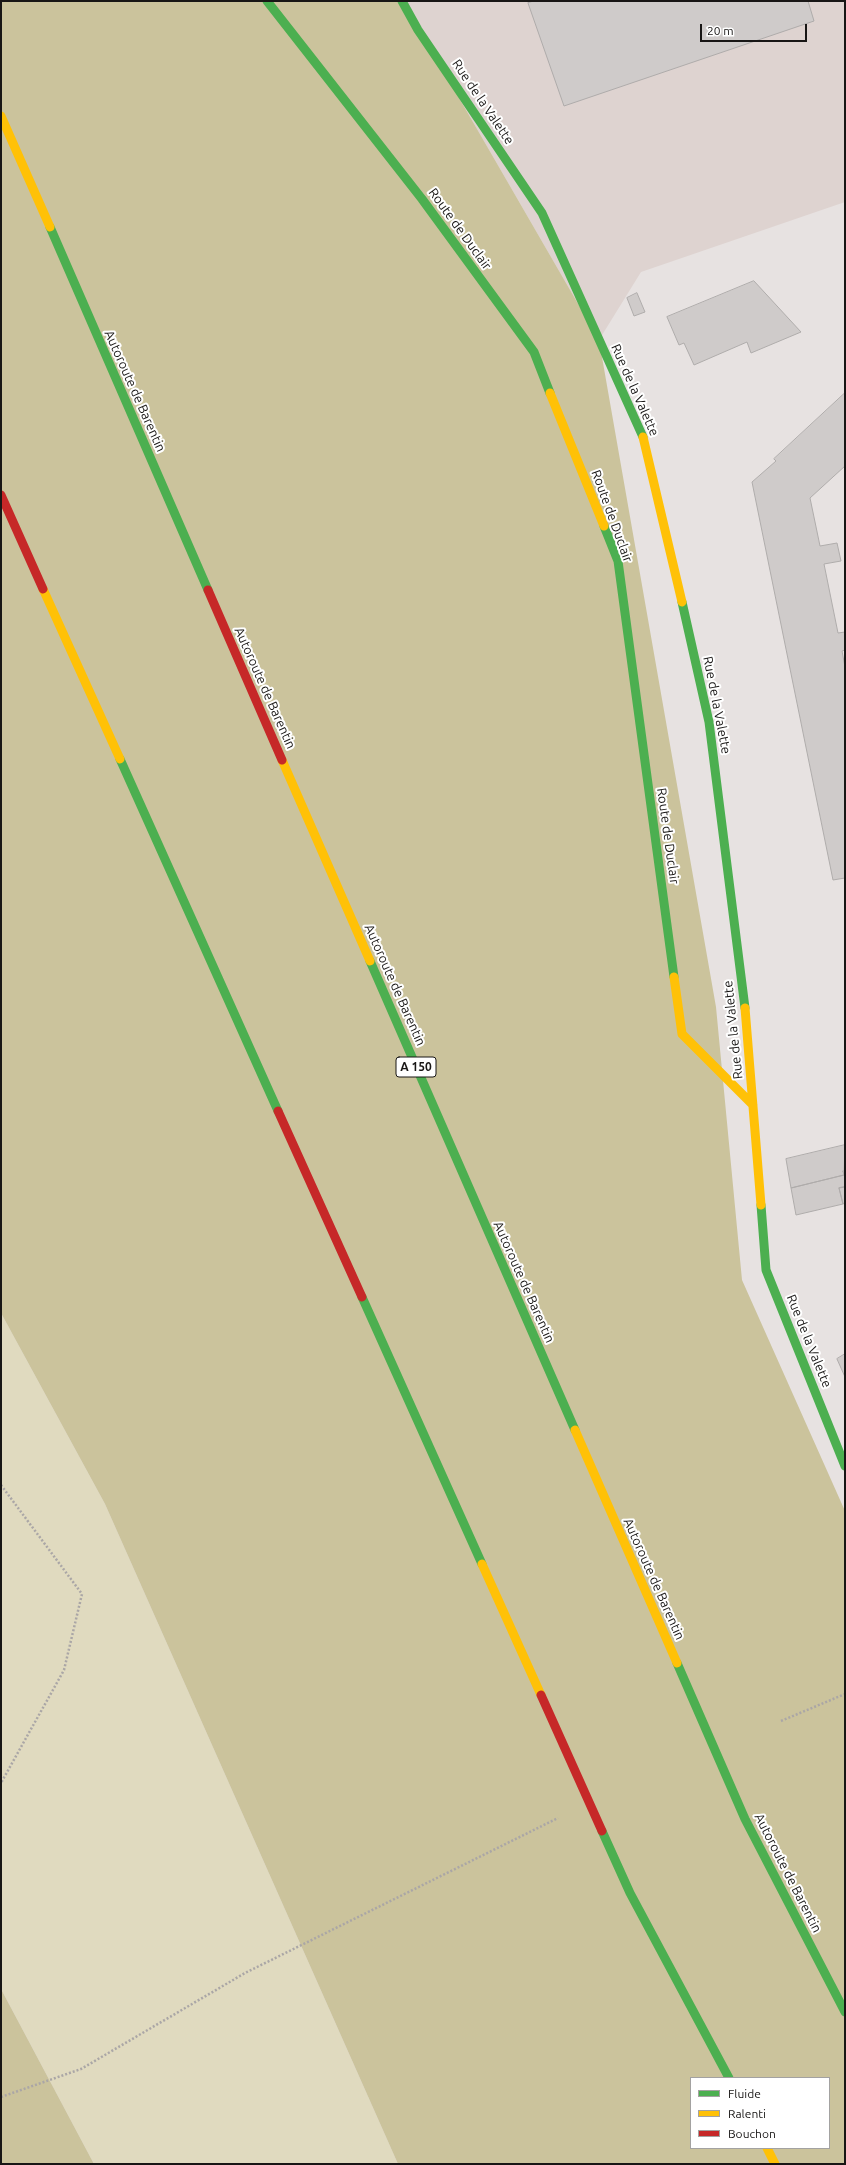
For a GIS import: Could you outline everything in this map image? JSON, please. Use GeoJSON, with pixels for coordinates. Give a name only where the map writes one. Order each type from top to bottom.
{"type":"FeatureCollection","features":[{"type":"Feature","properties":{"kind":"main road","name":"Route de Duclair"},"geometry":{"type":"LineString","coordinates":[[267,1],[422,199],[534,352],[618,561],[682,1034],[753,1105]]}},
{"type":"Feature","properties":{"kind":"main road","name":"Rue de la Valette"},"geometry":{"type":"LineString","coordinates":[[402,1],[418,30],[542,212],[645,442],[709,722],[747,1026],[766,1270],[845,1466]]}},
{"type":"Feature","properties":{"kind":"main road","name":"Autoroute de Barentin"},"geometry":{"type":"LineString","coordinates":[[1,116],[745,1819],[845,2012]]}},
{"type":"Feature","properties":{"kind":"main road"},"geometry":{"type":"LineString","coordinates":[[1,495],[630,1893],[728,2077]]}},
{"type":"Feature","properties":{"kind":"main road"},"geometry":{"type":"LineString","coordinates":[[768,2149],[775,2164]]}},
{"type":"Feature","properties":{"kind":"path"},"geometry":{"type":"LineString","coordinates":[[1,1485],[82,1594],[64,1670],[1,1783]]}},
{"type":"Feature","properties":{"kind":"path"},"geometry":{"type":"LineString","coordinates":[[781,1721],[845,1694]]}},
{"type":"Feature","properties":{"kind":"path"},"geometry":{"type":"LineString","coordinates":[[1,2097],[81,2070],[245,1973],[558,1818]]}},
{"type":"Feature","properties":{"kind":"shaded area"},"geometry":{"type":"Polygon","coordinates":[[[1,1],[403,1],[599,340],[716,1007],[742,1280],[845,1511],[845,2164],[398,2164],[105,1504],[1,1313],[1,1]]]}},
{"type":"Feature","properties":{"kind":"shaded area"},"geometry":{"type":"Polygon","coordinates":[[[403,1],[845,1],[845,202],[641,272],[599,340],[403,1]]]}},
{"type":"Feature","properties":{"kind":"shaded area"},"geometry":{"type":"Polygon","coordinates":[[[1,1313],[105,1504],[398,2164],[94,2164],[1,1989],[1,1313]]]}},
{"type":"Feature","properties":{"kind":"shaded area"},"geometry":{"type":"Polygon","coordinates":[[[1,1989],[94,2164],[1,2164],[1,1989]]]}},
{"type":"Feature","properties":{"kind":"building"},"geometry":{"type":"Polygon","coordinates":[[[534,1],[808,1],[814,21],[564,106],[528,3],[534,1]]]}},
{"type":"Feature","properties":{"kind":"building"},"geometry":{"type":"Polygon","coordinates":[[[754,281],[801,332],[751,353],[747,342],[694,365],[684,343],[679,345],[667,317],[754,281]]]}},
{"type":"Feature","properties":{"kind":"building"},"geometry":{"type":"Polygon","coordinates":[[[637,293],[645,312],[634,316],[627,298],[637,293]]]}},
{"type":"Feature","properties":{"kind":"building"},"geometry":{"type":"Polygon","coordinates":[[[845,393],[845,466],[810,498],[820,546],[837,543],[841,561],[824,564],[838,633],[845,632],[845,650],[842,651],[845,667],[845,878],[833,880],[752,482],[776,461],[774,459],[845,393]]]}},
{"type":"Feature","properties":{"kind":"building"},"geometry":{"type":"Polygon","coordinates":[[[845,1145],[844,1175],[791,1188],[786,1159],[845,1145]]]}},
{"type":"Feature","properties":{"kind":"building"},"geometry":{"type":"Polygon","coordinates":[[[843,1171],[845,1171],[845,1187],[839,1188],[843,1204],[796,1215],[791,1188],[844,1175],[843,1171]]]}},
{"type":"Feature","properties":{"kind":"building"},"geometry":{"type":"Polygon","coordinates":[[[845,1187],[845,1203],[843,1204],[839,1188],[845,1187]]]}},
{"type":"Feature","properties":{"kind":"building"},"geometry":{"type":"Polygon","coordinates":[[[845,1354],[845,1377],[837,1359],[845,1354]]]}},
{"type":"Feature","properties":{"kind":"traffic: fast"},"geometry":{"type":"LineString","coordinates":[[267,1],[422,199],[534,352],[550,393]]}},
{"type":"Feature","properties":{"kind":"traffic: fast"},"geometry":{"type":"LineString","coordinates":[[402,1],[418,30],[542,213],[643,437]]}},
{"type":"Feature","properties":{"kind":"traffic: fast"},"geometry":{"type":"LineString","coordinates":[[50,227],[208,590]]}},
{"type":"Feature","properties":{"kind":"traffic: fast"},"geometry":{"type":"LineString","coordinates":[[604,526],[618,561],[674,977]]}},
{"type":"Feature","properties":{"kind":"traffic: fast"},"geometry":{"type":"LineString","coordinates":[[682,602],[709,722],[745,1008]]}},
{"type":"Feature","properties":{"kind":"traffic: fast"},"geometry":{"type":"LineString","coordinates":[[120,759],[278,1111]]}},
{"type":"Feature","properties":{"kind":"traffic: fast"},"geometry":{"type":"LineString","coordinates":[[370,961],[575,1430]]}},
{"type":"Feature","properties":{"kind":"traffic: fast"},"geometry":{"type":"LineString","coordinates":[[761,1205],[766,1270],[845,1466]]}},
{"type":"Feature","properties":{"kind":"traffic: fast"},"geometry":{"type":"LineString","coordinates":[[362,1297],[482,1564]]}},
{"type":"Feature","properties":{"kind":"traffic: fast"},"geometry":{"type":"LineString","coordinates":[[677,1663],[745,1819],[845,2012]]}},
{"type":"Feature","properties":{"kind":"traffic: fast"},"geometry":{"type":"LineString","coordinates":[[602,1831],[630,1893],[728,2077]]}},
{"type":"Feature","properties":{"kind":"traffic: slow"},"geometry":{"type":"LineString","coordinates":[[1,116],[50,227]]}},
{"type":"Feature","properties":{"kind":"traffic: slow"},"geometry":{"type":"LineString","coordinates":[[550,393],[604,526]]}},
{"type":"Feature","properties":{"kind":"traffic: slow"},"geometry":{"type":"LineString","coordinates":[[643,437],[682,602]]}},
{"type":"Feature","properties":{"kind":"traffic: slow"},"geometry":{"type":"LineString","coordinates":[[43,589],[120,759]]}},
{"type":"Feature","properties":{"kind":"traffic: slow"},"geometry":{"type":"LineString","coordinates":[[282,760],[370,961]]}},
{"type":"Feature","properties":{"kind":"traffic: slow"},"geometry":{"type":"LineString","coordinates":[[674,977],[682,1034],[753,1105]]}},
{"type":"Feature","properties":{"kind":"traffic: slow"},"geometry":{"type":"LineString","coordinates":[[745,1008],[761,1205]]}},
{"type":"Feature","properties":{"kind":"traffic: slow"},"geometry":{"type":"LineString","coordinates":[[575,1430],[677,1663]]}},
{"type":"Feature","properties":{"kind":"traffic: slow"},"geometry":{"type":"LineString","coordinates":[[482,1564],[541,1695]]}},
{"type":"Feature","properties":{"kind":"traffic: slow"},"geometry":{"type":"LineString","coordinates":[[768,2149],[775,2164]]}},
{"type":"Feature","properties":{"kind":"traffic: jam"},"geometry":{"type":"LineString","coordinates":[[1,495],[43,589]]}},
{"type":"Feature","properties":{"kind":"traffic: jam"},"geometry":{"type":"LineString","coordinates":[[208,590],[282,760]]}},
{"type":"Feature","properties":{"kind":"traffic: jam"},"geometry":{"type":"LineString","coordinates":[[278,1111],[362,1297]]}},
{"type":"Feature","properties":{"kind":"traffic: jam"},"geometry":{"type":"LineString","coordinates":[[541,1695],[602,1831]]}}]}
